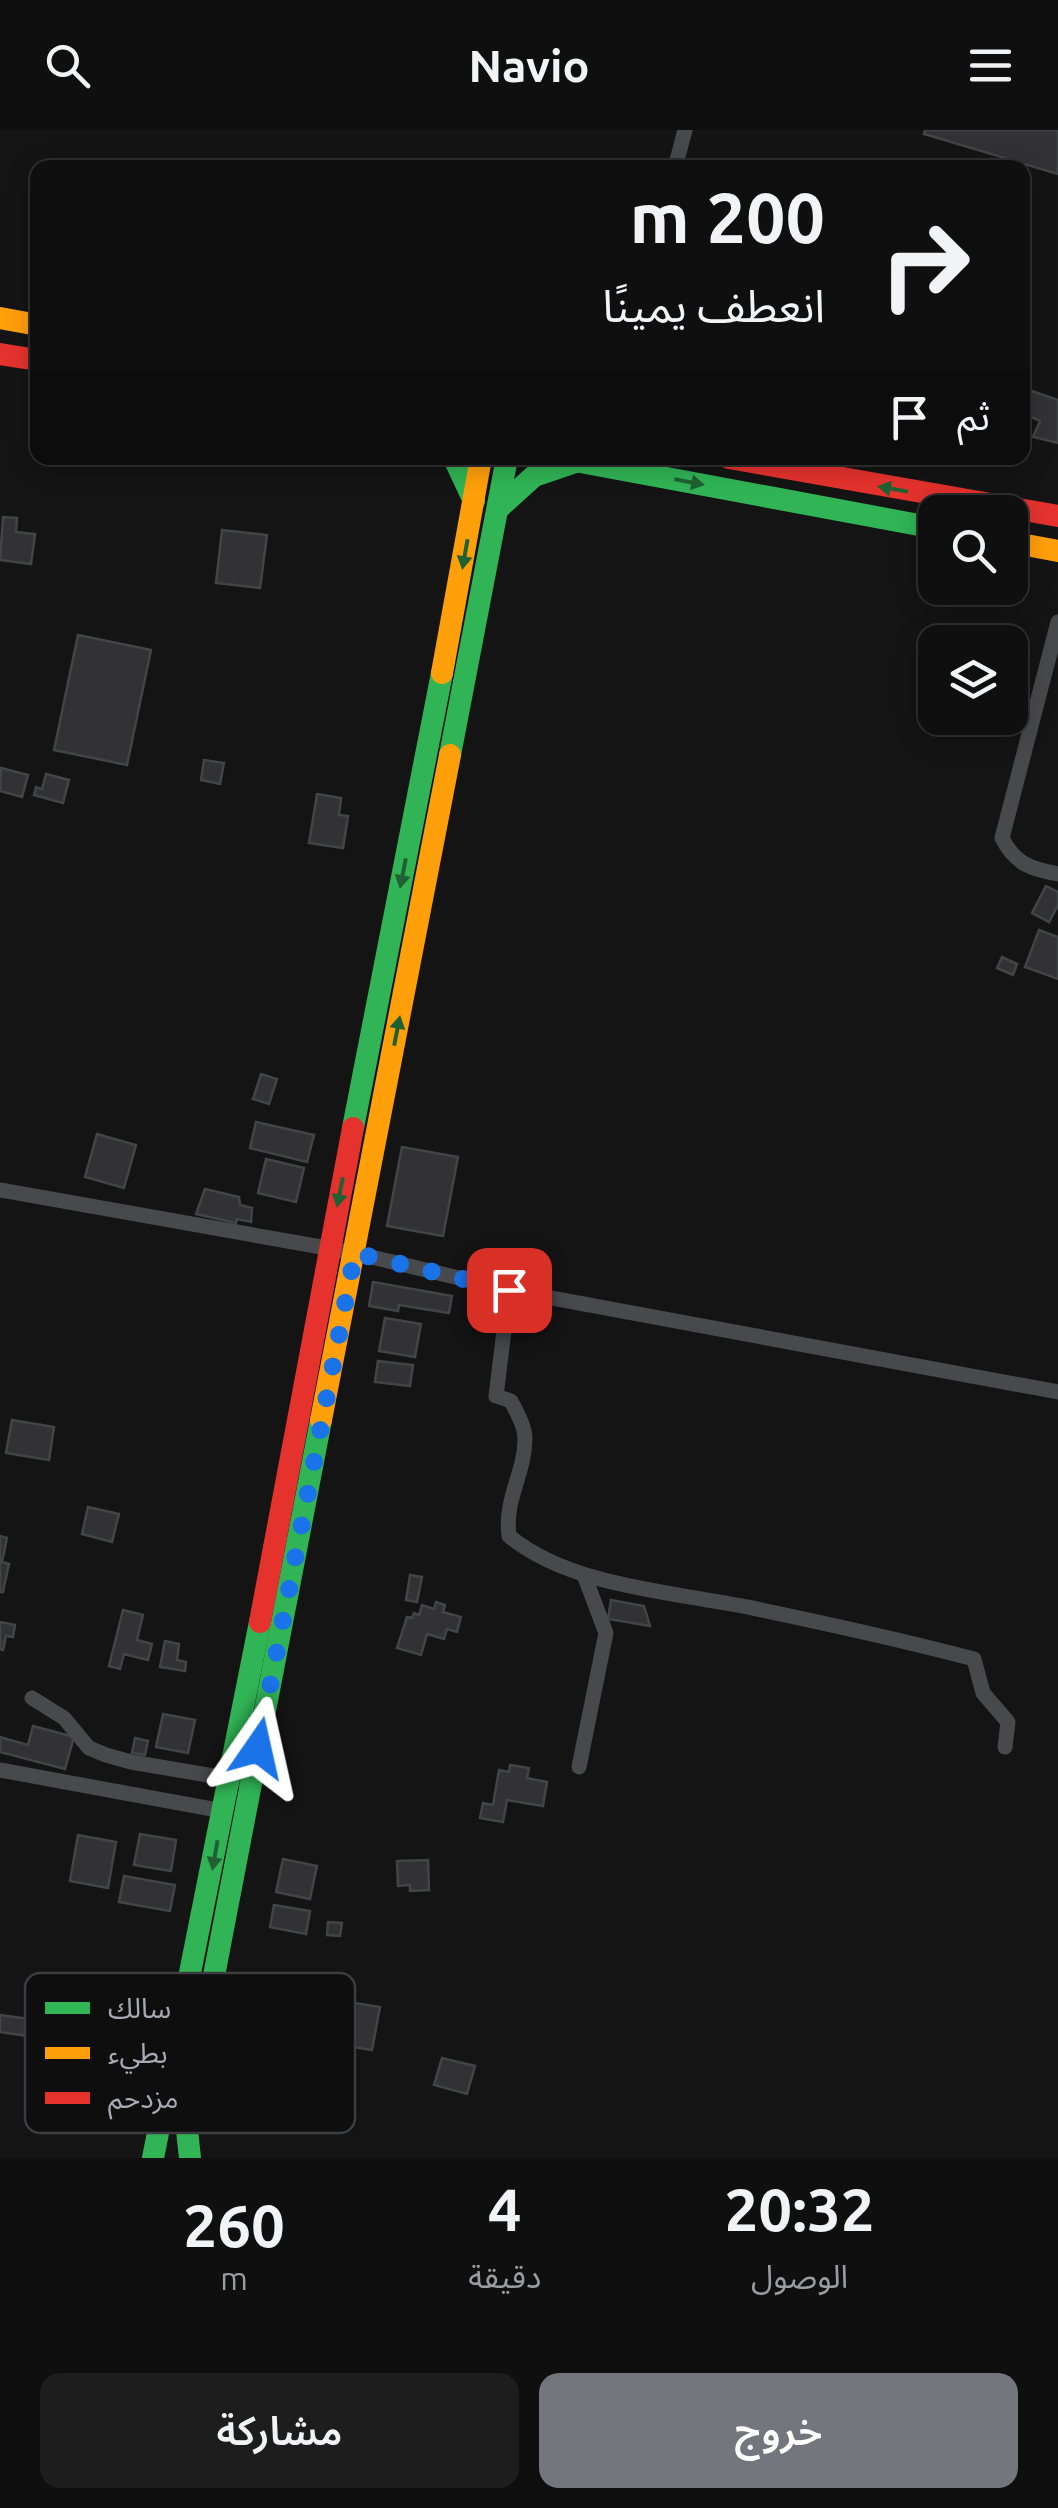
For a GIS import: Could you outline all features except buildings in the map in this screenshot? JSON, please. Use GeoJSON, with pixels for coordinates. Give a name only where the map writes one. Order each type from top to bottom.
{"type":"FeatureCollection","features":[{"type":"Feature","properties":{"kind":"main road"},"geometry":{"type":"LineString","coordinates":[[0,318],[30,324]]}},
{"type":"Feature","properties":{"kind":"main road"},"geometry":{"type":"LineString","coordinates":[[0,354],[30,359]]}},
{"type":"Feature","properties":{"kind":"main road"},"geometry":{"type":"LineString","coordinates":[[457,465],[474,501]]}},
{"type":"Feature","properties":{"kind":"main road"},"geometry":{"type":"LineString","coordinates":[[299,1470],[355,1253],[388,1082],[450,686],[480,465]]}},
{"type":"Feature","properties":{"kind":"main road"},"geometry":{"type":"LineString","coordinates":[[203,1973],[299,1470],[329,1249],[362,1079],[450,686],[500,507],[506,465]]}},
{"type":"Feature","properties":{"kind":"main road"},"geometry":{"type":"LineString","coordinates":[[500,507],[534,476],[556,465]]}},
{"type":"Feature","properties":{"kind":"main road"},"geometry":{"type":"LineString","coordinates":[[600,465],[918,525]]}},
{"type":"Feature","properties":{"kind":"main road"},"geometry":{"type":"LineString","coordinates":[[768,465],[1058,516]]}},
{"type":"Feature","properties":{"kind":"main road"},"geometry":{"type":"LineString","coordinates":[[1028,545],[1058,551]]}},
{"type":"Feature","properties":{"kind":"main road"},"geometry":{"type":"LineString","coordinates":[[362,1079],[388,1082]]}},
{"type":"Feature","properties":{"kind":"main road"},"geometry":{"type":"LineString","coordinates":[[203,1973],[223,1811],[241,1780]]}},
{"type":"Feature","properties":{"kind":"main road"},"geometry":{"type":"LineString","coordinates":[[154,2158],[161,2133]]}},
{"type":"Feature","properties":{"kind":"main road"},"geometry":{"type":"LineString","coordinates":[[187,2133],[190,2158]]}},
{"type":"Feature","properties":{"kind":"street"},"geometry":{"type":"LineString","coordinates":[[676,160],[684,130]]}},
{"type":"Feature","properties":{"kind":"street"},"geometry":{"type":"LineString","coordinates":[[1058,622],[1002,838],[1010,855],[1028,868],[1058,874]]}},
{"type":"Feature","properties":{"kind":"street"},"geometry":{"type":"LineString","coordinates":[[0,1190],[355,1253],[509,1290],[1058,1392]]}},
{"type":"Feature","properties":{"kind":"street"},"geometry":{"type":"LineString","coordinates":[[509,1290],[496,1396],[510,1401],[521,1420],[525,1440],[506,1515],[510,1536],[528,1552],[584,1575],[758,1609],[974,1659],[983,1693],[1008,1722],[1005,1747]]}},
{"type":"Feature","properties":{"kind":"street"},"geometry":{"type":"LineString","coordinates":[[580,1767],[606,1633],[584,1575]]}},
{"type":"Feature","properties":{"kind":"street"},"geometry":{"type":"LineString","coordinates":[[32,1698],[64,1718],[89,1748],[106,1755],[241,1780]]}},
{"type":"Feature","properties":{"kind":"street"},"geometry":{"type":"LineString","coordinates":[[0,1770],[223,1811]]}},
{"type":"Feature","properties":{"kind":"traffic: fast"},"geometry":{"type":"LineString","coordinates":[[457,465],[474,501]]}},
{"type":"Feature","properties":{"kind":"traffic: fast"},"geometry":{"type":"LineString","coordinates":[[450,755],[506,465]]}},
{"type":"Feature","properties":{"kind":"traffic: fast"},"geometry":{"type":"LineString","coordinates":[[500,507],[534,476],[566,465]]}},
{"type":"Feature","properties":{"kind":"traffic: fast"},"geometry":{"type":"LineString","coordinates":[[597,465],[918,525]]}},
{"type":"Feature","properties":{"kind":"traffic: fast"},"geometry":{"type":"LineString","coordinates":[[353,1128],[442,673]]}},
{"type":"Feature","properties":{"kind":"traffic: fast"},"geometry":{"type":"LineString","coordinates":[[215,1973],[321,1420]]}},
{"type":"Feature","properties":{"kind":"traffic: fast"},"geometry":{"type":"LineString","coordinates":[[190,1973],[260,1622]]}},
{"type":"Feature","properties":{"kind":"traffic: fast"},"geometry":{"type":"LineString","coordinates":[[153,2158],[158,2133]]}},
{"type":"Feature","properties":{"kind":"traffic: fast"},"geometry":{"type":"LineString","coordinates":[[187,2133],[190,2158]]}},
{"type":"Feature","properties":{"kind":"traffic: slow"},"geometry":{"type":"LineString","coordinates":[[0,318],[30,324]]}},
{"type":"Feature","properties":{"kind":"traffic: slow"},"geometry":{"type":"LineString","coordinates":[[442,673],[480,465]]}},
{"type":"Feature","properties":{"kind":"traffic: slow"},"geometry":{"type":"LineString","coordinates":[[1028,545],[1058,551]]}},
{"type":"Feature","properties":{"kind":"traffic: slow"},"geometry":{"type":"LineString","coordinates":[[321,1420],[450,755]]}},
{"type":"Feature","properties":{"kind":"traffic: jam"},"geometry":{"type":"LineString","coordinates":[[0,354],[30,359]]}},
{"type":"Feature","properties":{"kind":"traffic: jam"},"geometry":{"type":"LineString","coordinates":[[769,465],[1058,516]]}},
{"type":"Feature","properties":{"kind":"traffic: jam"},"geometry":{"type":"LineString","coordinates":[[260,1622],[353,1128]]}},
{"type":"Feature","properties":{"kind":"route"},"geometry":{"type":"LineString","coordinates":[[258,1748],[355,1253],[509,1290]]}}]}
